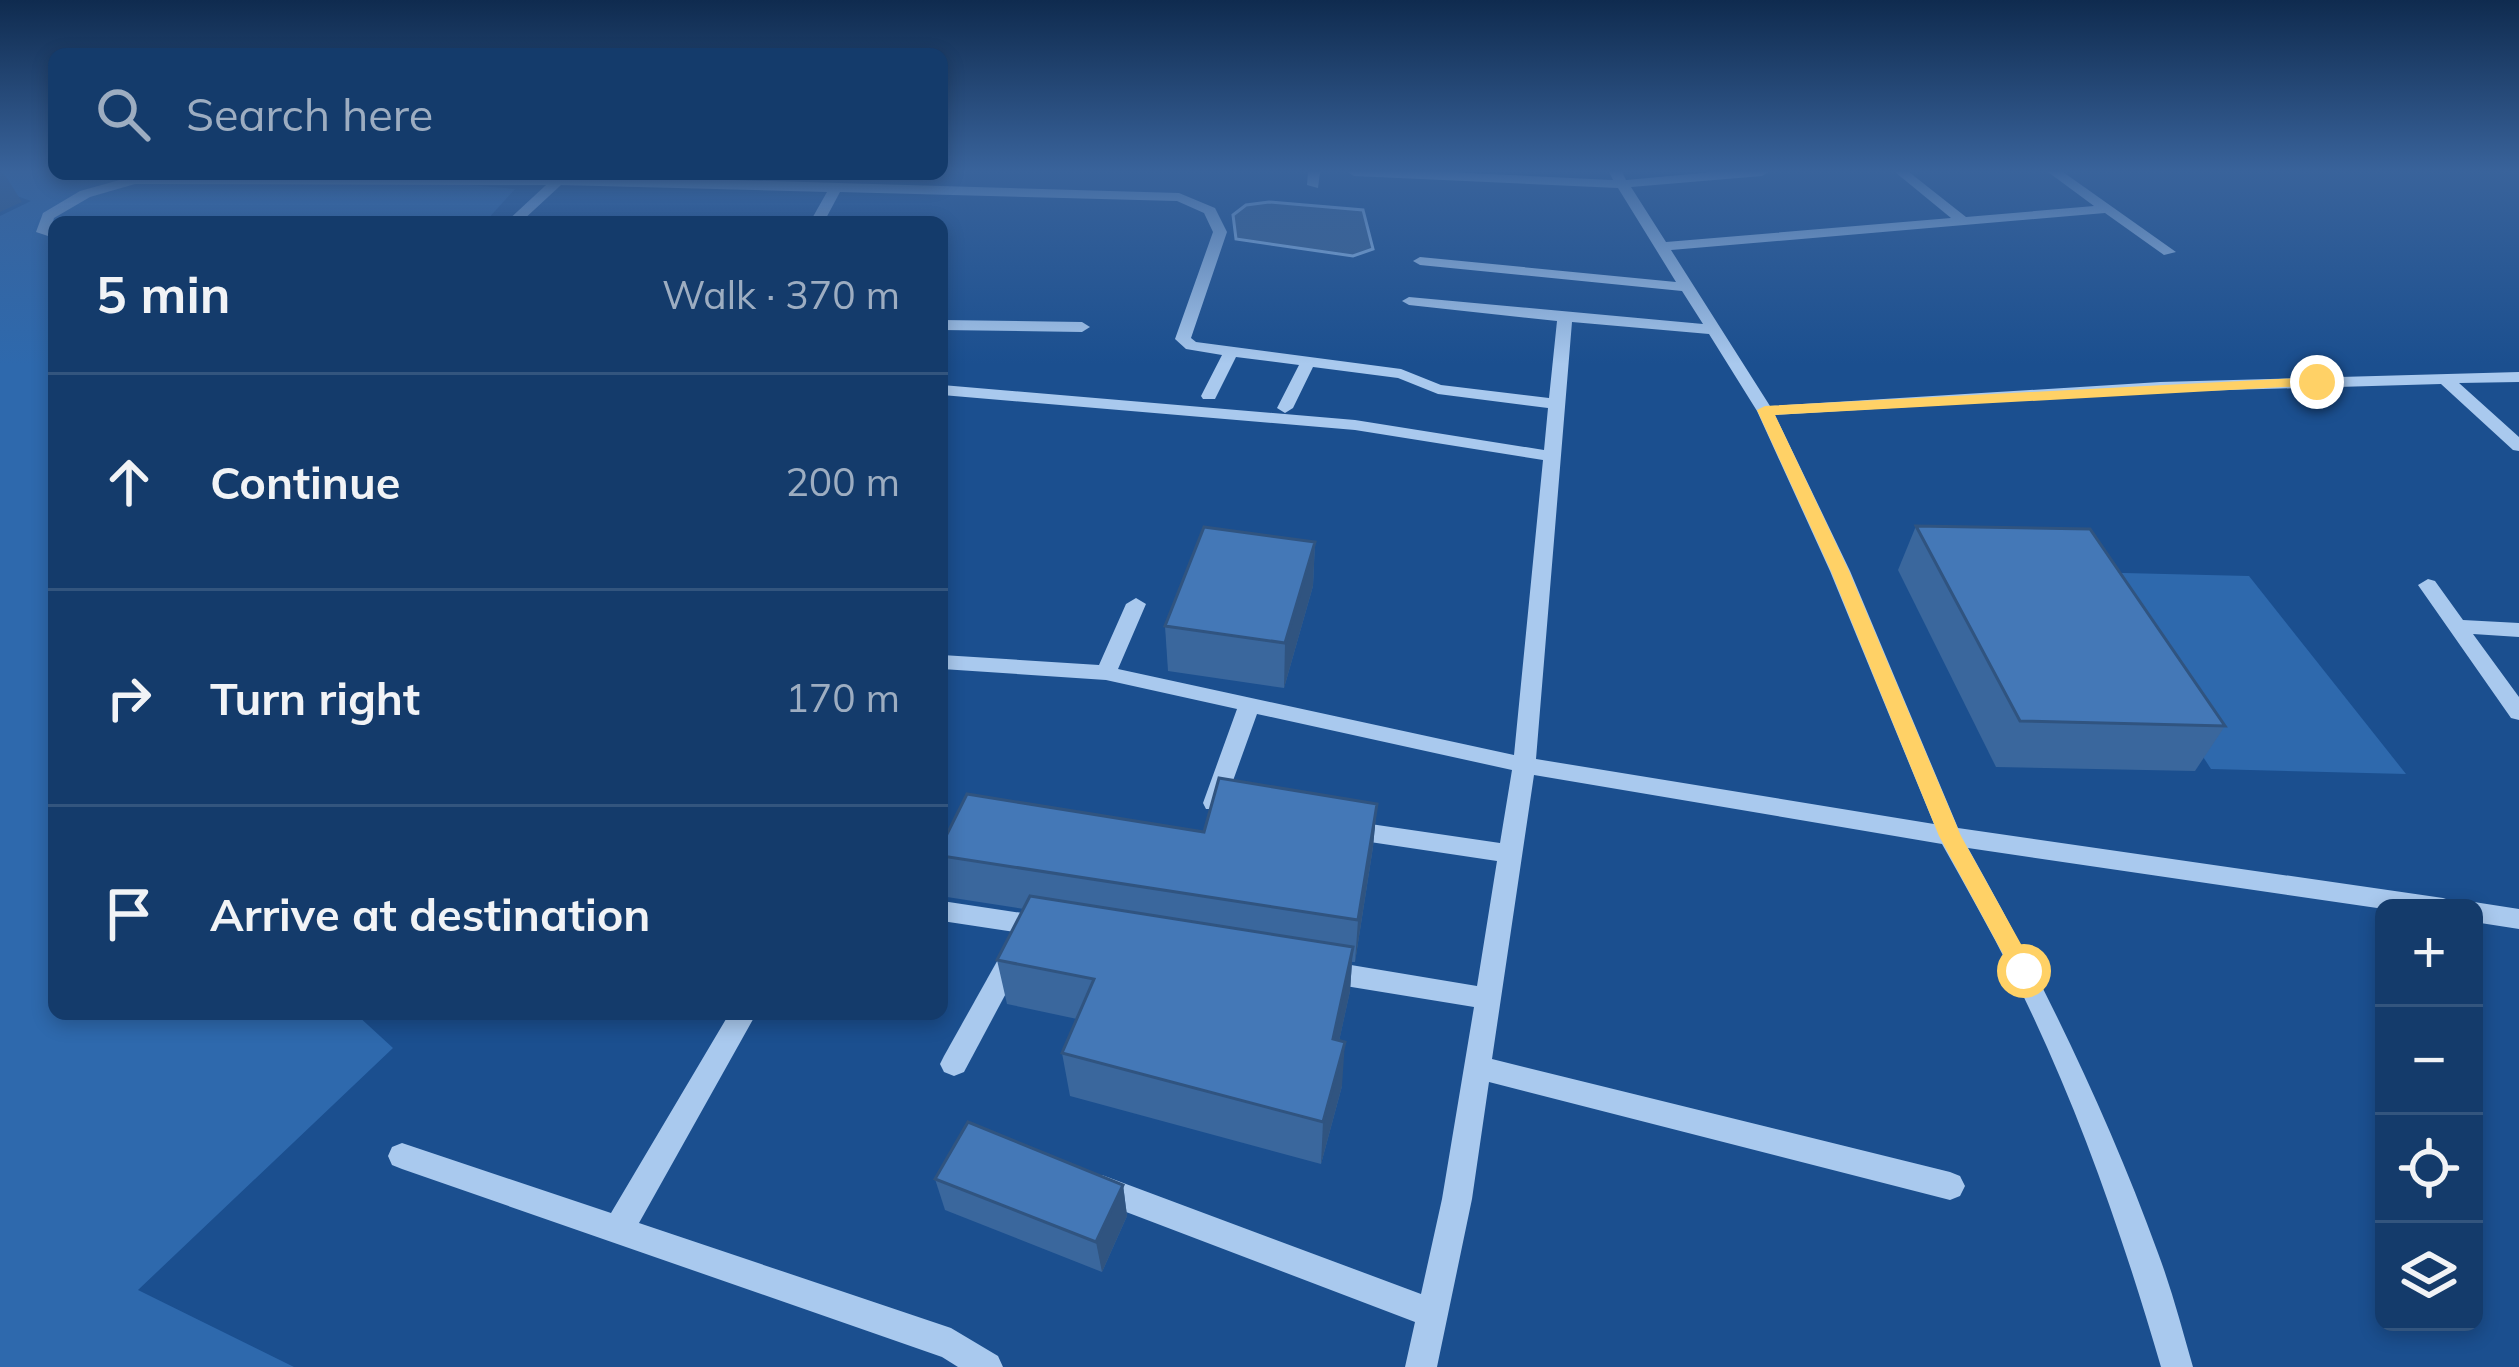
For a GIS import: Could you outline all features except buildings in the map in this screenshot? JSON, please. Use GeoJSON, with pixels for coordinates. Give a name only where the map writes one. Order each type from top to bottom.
{"type":"FeatureCollection","features":[{"type":"Feature","properties":{"kind":"street"},"geometry":{"type":"LineString","coordinates":[[1219,236],[1183,338],[1191,346],[1401,374],[1438,389],[1556,404]]}},
{"type":"Feature","properties":{"kind":"street"},"geometry":{"type":"LineString","coordinates":[[1656,236],[1765,410],[1840,571],[1950,836],[2024,971],[2069,1069],[2144,1255],[2177,1367]]}},
{"type":"Feature","properties":{"kind":"street"},"geometry":{"type":"LineString","coordinates":[[1663,247],[1787,236]]}},
{"type":"Feature","properties":{"kind":"street"},"geometry":{"type":"LineString","coordinates":[[2146,236],[2169,253]]}},
{"type":"Feature","properties":{"kind":"street"},"geometry":{"type":"LineString","coordinates":[[1420,261],[1688,287]]}},
{"type":"Feature","properties":{"kind":"street"},"geometry":{"type":"LineString","coordinates":[[1408,301],[1715,330]]}},
{"type":"Feature","properties":{"kind":"street"},"geometry":{"type":"LineString","coordinates":[[1421,1367],[1456,1199],[1524,765],[1565,316]]}},
{"type":"Feature","properties":{"kind":"street"},"geometry":{"type":"LineString","coordinates":[[948,325],[1082,327]]}},
{"type":"Feature","properties":{"kind":"street"},"geometry":{"type":"LineString","coordinates":[[1209,396],[1232,352]]}},
{"type":"Feature","properties":{"kind":"street"},"geometry":{"type":"LineString","coordinates":[[1285,408],[1308,362]]}},
{"type":"Feature","properties":{"kind":"street"},"geometry":{"type":"LineString","coordinates":[[1765,410],[2160,387],[2519,376]]}},
{"type":"Feature","properties":{"kind":"street"},"geometry":{"type":"LineString","coordinates":[[2444,379],[2519,446]]}},
{"type":"Feature","properties":{"kind":"street"},"geometry":{"type":"LineString","coordinates":[[948,391],[1355,425],[1551,456]]}},
{"type":"Feature","properties":{"kind":"street"},"geometry":{"type":"LineString","coordinates":[[2428,585],[2519,713]]}},
{"type":"Feature","properties":{"kind":"street"},"geometry":{"type":"LineString","coordinates":[[1106,673],[1136,604]]}},
{"type":"Feature","properties":{"kind":"street"},"geometry":{"type":"LineString","coordinates":[[2457,626],[2519,630]]}},
{"type":"Feature","properties":{"kind":"street"},"geometry":{"type":"LineString","coordinates":[[948,662],[1106,673],[1248,708],[1524,765],[1950,836],[2382,899]]}},
{"type":"Feature","properties":{"kind":"street"},"geometry":{"type":"LineString","coordinates":[[1212,808],[1248,708]]}},
{"type":"Feature","properties":{"kind":"street"},"geometry":{"type":"LineString","coordinates":[[1324,826],[1510,854]]}},
{"type":"Feature","properties":{"kind":"street"},"geometry":{"type":"LineString","coordinates":[[948,912],[1075,931]]}},
{"type":"Feature","properties":{"kind":"street"},"geometry":{"type":"LineString","coordinates":[[2483,914],[2519,919]]}},
{"type":"Feature","properties":{"kind":"street"},"geometry":{"type":"LineString","coordinates":[[955,1064],[1030,924]]}},
{"type":"Feature","properties":{"kind":"street"},"geometry":{"type":"LineString","coordinates":[[1304,968],[1486,998]]}},
{"type":"Feature","properties":{"kind":"street"},"geometry":{"type":"LineString","coordinates":[[618,1230],[739,1020]]}},
{"type":"Feature","properties":{"kind":"street"},"geometry":{"type":"LineString","coordinates":[[1477,1066],[1950,1186]]}},
{"type":"Feature","properties":{"kind":"street"},"geometry":{"type":"LineString","coordinates":[[402,1156],[951,1344],[987,1367]]}},
{"type":"Feature","properties":{"kind":"street"},"geometry":{"type":"LineString","coordinates":[[1066,1175],[1431,1313]]}},
{"type":"Feature","properties":{"kind":"shaded area"},"geometry":{"type":"Polygon","coordinates":[[[0,236],[48,236],[48,1020],[363,1020],[393,1048],[138,1290],[294,1367],[0,1367],[0,236]]]}},
{"type":"Feature","properties":{"kind":"shaded area"},"geometry":{"type":"Polygon","coordinates":[[[1370,236],[1373,249],[1353,256],[1236,239],[1370,236]]]}},
{"type":"Feature","properties":{"kind":"shaded area"},"geometry":{"type":"Polygon","coordinates":[[[2082,572],[2249,576],[2406,774],[2211,769],[2082,572]]]}},
{"type":"Feature","properties":{"kind":"route"},"geometry":{"type":"LineString","coordinates":[[2024,971],[1950,836],[1840,571],[1765,410],[2317,382]]}}]}
